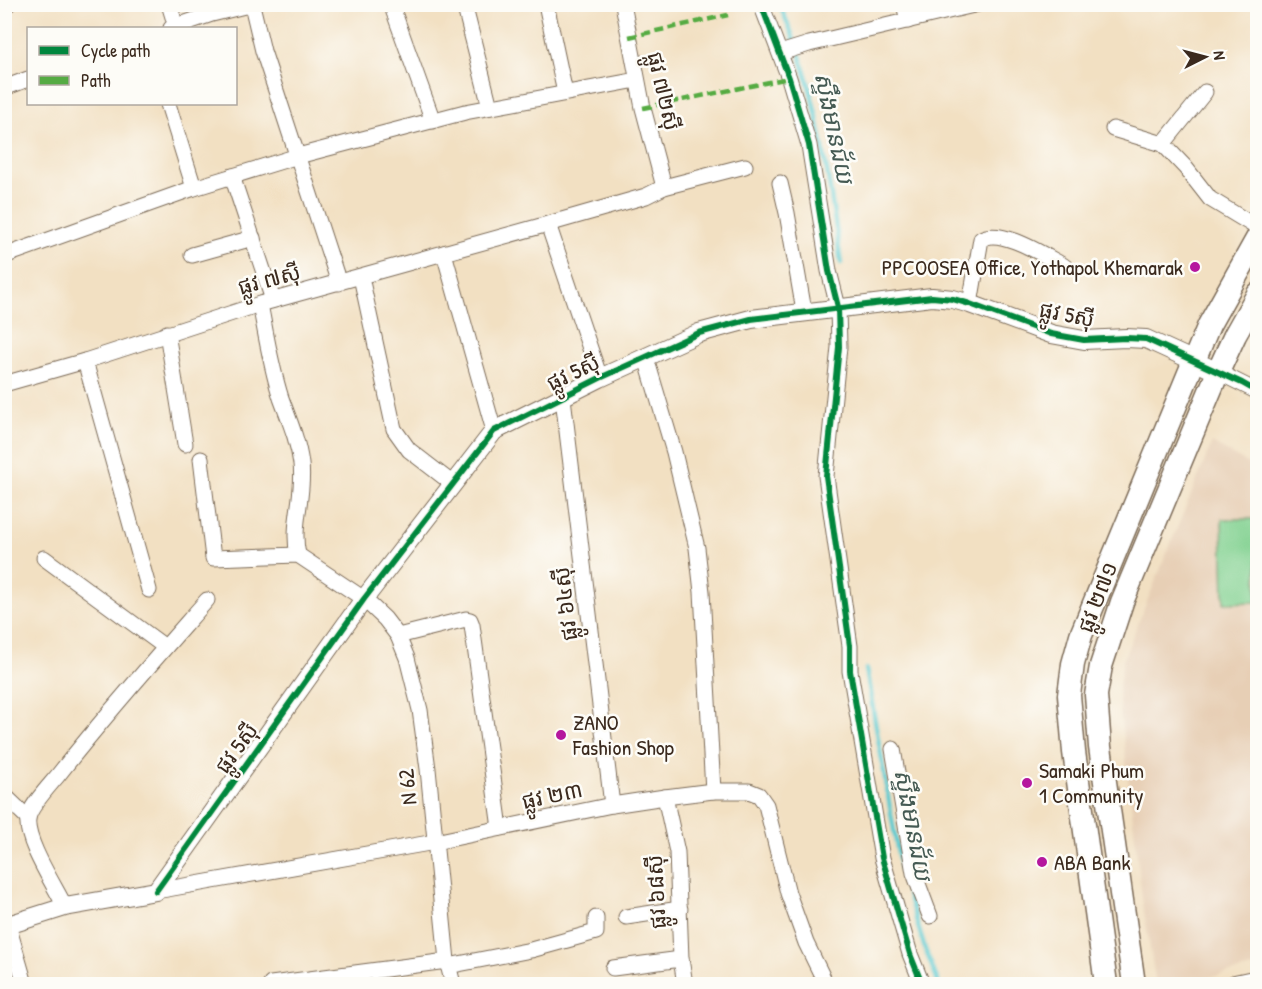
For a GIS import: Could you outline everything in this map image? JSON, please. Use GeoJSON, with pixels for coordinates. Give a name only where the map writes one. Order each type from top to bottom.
{"type":"FeatureCollection","features":[{"type":"Feature","properties":{"kind":"main road","name":"ផ្លូវ ២៧១"},"geometry":{"type":"LineString","coordinates":[[1106,984],[1074,753],[1070,695],[1073,664],[1089,615],[1209,325],[1257,237]]}},
{"type":"Feature","properties":{"kind":"main road","name":"ផ្លូវ ២៧១"},"geometry":{"type":"LineString","coordinates":[[1134,984],[1100,747],[1096,695],[1101,666],[1122,602],[1218,372],[1257,294]]}},
{"type":"Feature","properties":{"kind":"street"},"geometry":{"type":"LineString","coordinates":[[169,4],[173,27]]}},
{"type":"Feature","properties":{"kind":"street"},"geometry":{"type":"LineString","coordinates":[[391,4],[433,121]]}},
{"type":"Feature","properties":{"kind":"street"},"geometry":{"type":"LineString","coordinates":[[464,4],[490,107]]}},
{"type":"Feature","properties":{"kind":"street"},"geometry":{"type":"LineString","coordinates":[[546,4],[565,93]]}},
{"type":"Feature","properties":{"kind":"street","name":"ផ្លូវ ៧២ស៊ី"},"geometry":{"type":"LineString","coordinates":[[623,4],[637,80],[664,187]]}},
{"type":"Feature","properties":{"kind":"street"},"geometry":{"type":"LineString","coordinates":[[761,4],[791,50],[829,272],[838,307],[839,347],[826,476],[850,646],[850,671],[882,858],[930,916]]}},
{"type":"Feature","properties":{"kind":"street"},"geometry":{"type":"LineString","coordinates":[[904,4],[908,21]]}},
{"type":"Feature","properties":{"kind":"street"},"geometry":{"type":"LineString","coordinates":[[791,50],[978,4]]}},
{"type":"Feature","properties":{"kind":"street"},"geometry":{"type":"LineString","coordinates":[[176,27],[213,14],[252,5],[263,51],[339,283]]}},
{"type":"Feature","properties":{"kind":"street"},"geometry":{"type":"LineString","coordinates":[[4,88],[27,79]]}},
{"type":"Feature","properties":{"kind":"street"},"geometry":{"type":"LineString","coordinates":[[4,256],[194,188],[298,156],[490,107],[637,80]]}},
{"type":"Feature","properties":{"kind":"street"},"geometry":{"type":"LineString","coordinates":[[1163,144],[1205,92]]}},
{"type":"Feature","properties":{"kind":"street"},"geometry":{"type":"LineString","coordinates":[[168,105],[194,188]]}},
{"type":"Feature","properties":{"kind":"street"},"geometry":{"type":"LineString","coordinates":[[1113,129],[1163,144],[1210,199],[1257,228]]}},
{"type":"Feature","properties":{"kind":"street","name":"ផ្លូវ ៧ស៊ី"},"geometry":{"type":"LineString","coordinates":[[4,384],[85,361],[266,302],[548,224],[646,196],[664,187],[745,166]]}},
{"type":"Feature","properties":{"kind":"street"},"geometry":{"type":"LineString","coordinates":[[201,459],[213,558],[298,555],[296,524],[301,495],[301,465],[296,437],[281,398],[270,354],[266,302],[253,238],[232,176]]}},
{"type":"Feature","properties":{"kind":"street"},"geometry":{"type":"LineString","coordinates":[[780,183],[804,311]]}},
{"type":"Feature","properties":{"kind":"street"},"geometry":{"type":"LineString","coordinates":[[548,224],[600,378]]}},
{"type":"Feature","properties":{"kind":"street"},"geometry":{"type":"LineString","coordinates":[[970,304],[981,239],[988,235],[1004,237],[1064,266]]}},
{"type":"Feature","properties":{"kind":"street"},"geometry":{"type":"LineString","coordinates":[[192,255],[253,238]]}},
{"type":"Feature","properties":{"kind":"street"},"geometry":{"type":"LineString","coordinates":[[444,253],[494,432]]}},
{"type":"Feature","properties":{"kind":"street"},"geometry":{"type":"LineString","coordinates":[[361,277],[394,429],[409,450],[453,484]]}},
{"type":"Feature","properties":{"kind":"street","name":"ផ្លូវ 5ស៊ី"},"geometry":{"type":"LineString","coordinates":[[156,891],[364,599],[494,432],[600,378],[699,333],[751,319],[932,297],[953,299],[970,304],[1051,334],[1084,340],[1146,339],[1218,372]]}},
{"type":"Feature","properties":{"kind":"street"},"geometry":{"type":"LineString","coordinates":[[166,333],[186,444]]}},
{"type":"Feature","properties":{"kind":"street"},"geometry":{"type":"LineString","coordinates":[[646,358],[674,452],[697,548],[702,592],[713,791]]}},
{"type":"Feature","properties":{"kind":"street"},"geometry":{"type":"LineString","coordinates":[[85,361],[149,590]]}},
{"type":"Feature","properties":{"kind":"street"},"geometry":{"type":"LineString","coordinates":[[1218,372],[1257,392]]}},
{"type":"Feature","properties":{"kind":"street","name":"ផ្លូវ ៦៤ស៊ី"},"geometry":{"type":"LineString","coordinates":[[563,398],[612,806]]}},
{"type":"Feature","properties":{"kind":"street","name":"N 62"},"geometry":{"type":"LineString","coordinates":[[298,555],[364,599],[385,619],[398,636],[408,658],[420,710],[447,963],[453,984]]}},
{"type":"Feature","properties":{"kind":"street"},"geometry":{"type":"LineString","coordinates":[[44,558],[165,647]]}},
{"type":"Feature","properties":{"kind":"street"},"geometry":{"type":"LineString","coordinates":[[28,818],[39,799],[107,713],[207,600]]}},
{"type":"Feature","properties":{"kind":"street"},"geometry":{"type":"LineString","coordinates":[[398,636],[466,619],[470,620],[500,828]]}},
{"type":"Feature","properties":{"kind":"street"},"geometry":{"type":"LineString","coordinates":[[893,749],[910,954],[922,984]]}},
{"type":"Feature","properties":{"kind":"street","name":"ផ្លូវ ២៣"},"geometry":{"type":"LineString","coordinates":[[156,891],[435,842],[665,797],[713,791],[749,791],[759,795],[766,805],[788,893],[806,943],[826,984]]}},
{"type":"Feature","properties":{"kind":"street"},"geometry":{"type":"LineString","coordinates":[[4,795],[28,818],[30,832],[40,861],[65,907]]}},
{"type":"Feature","properties":{"kind":"street","name":"ផ្លូវ ៦៨ស៊ី"},"geometry":{"type":"LineString","coordinates":[[665,797],[677,852],[681,959],[685,984]]}},
{"type":"Feature","properties":{"kind":"street"},"geometry":{"type":"LineString","coordinates":[[25,984],[6,925],[65,907],[156,891]]}},
{"type":"Feature","properties":{"kind":"street"},"geometry":{"type":"LineString","coordinates":[[626,917],[680,909]]}},
{"type":"Feature","properties":{"kind":"street"},"geometry":{"type":"LineString","coordinates":[[271,984],[447,963],[531,950],[596,932],[596,918]]}},
{"type":"Feature","properties":{"kind":"street"},"geometry":{"type":"LineString","coordinates":[[612,968],[681,959]]}},
{"type":"Feature","properties":{"kind":"street"},"geometry":{"type":"LineString","coordinates":[[1235,984],[1257,980]]}},
{"type":"Feature","properties":{"kind":"shaded area"},"geometry":{"type":"Polygon","coordinates":[[[1212,443],[1257,469],[1257,967],[1178,984],[1156,984],[1143,906],[1118,693],[1123,660],[1212,443]]]}},
{"type":"Feature","properties":{"kind":"green space"},"geometry":{"type":"Polygon","coordinates":[[[1222,519],[1257,519],[1257,602],[1224,603],[1222,519]]]}},
{"type":"Feature","properties":{"kind":"waterway","name":"ស្ទឹងមានជ័យ"},"geometry":{"type":"LineString","coordinates":[[779,4],[803,66],[820,131],[841,263]]}},
{"type":"Feature","properties":{"kind":"waterway","name":"ស្ទឹងមានជ័យ"},"geometry":{"type":"LineString","coordinates":[[866,669],[901,871],[925,949],[939,984]]}},
{"type":"Feature","properties":{"kind":"marked path"},"geometry":{"type":"LineString","coordinates":[[629,37],[728,15]]}},
{"type":"Feature","properties":{"kind":"marked path"},"geometry":{"type":"LineString","coordinates":[[643,108],[789,78]]}},
{"type":"Feature","properties":{"kind":"cycle path"},"geometry":{"type":"LineString","coordinates":[[761,4],[789,78],[809,145],[829,271],[838,307],[839,347],[826,476],[850,646],[850,671],[882,858],[910,954],[922,984]]}},
{"type":"Feature","properties":{"kind":"cycle path"},"geometry":{"type":"LineString","coordinates":[[156,891],[364,599],[494,431],[600,378],[699,333],[751,319],[932,297],[953,299],[1051,334],[1084,340],[1146,339],[1258,392]]}},
{"type":"Feature","properties":{"kind":"place","name":"PPCOOSEA Office, Yothapol Khemarak"},"geometry":{"type":"Point","coordinates":[1195,267]}},
{"type":"Feature","properties":{"kind":"place","name":"ZANO Fashion Shop"},"geometry":{"type":"Point","coordinates":[561,735]}},
{"type":"Feature","properties":{"kind":"place","name":"Samaki Phum 1 Community"},"geometry":{"type":"Point","coordinates":[1027,783]}},
{"type":"Feature","properties":{"kind":"place","name":"ABA Bank"},"geometry":{"type":"Point","coordinates":[1042,862]}}]}
